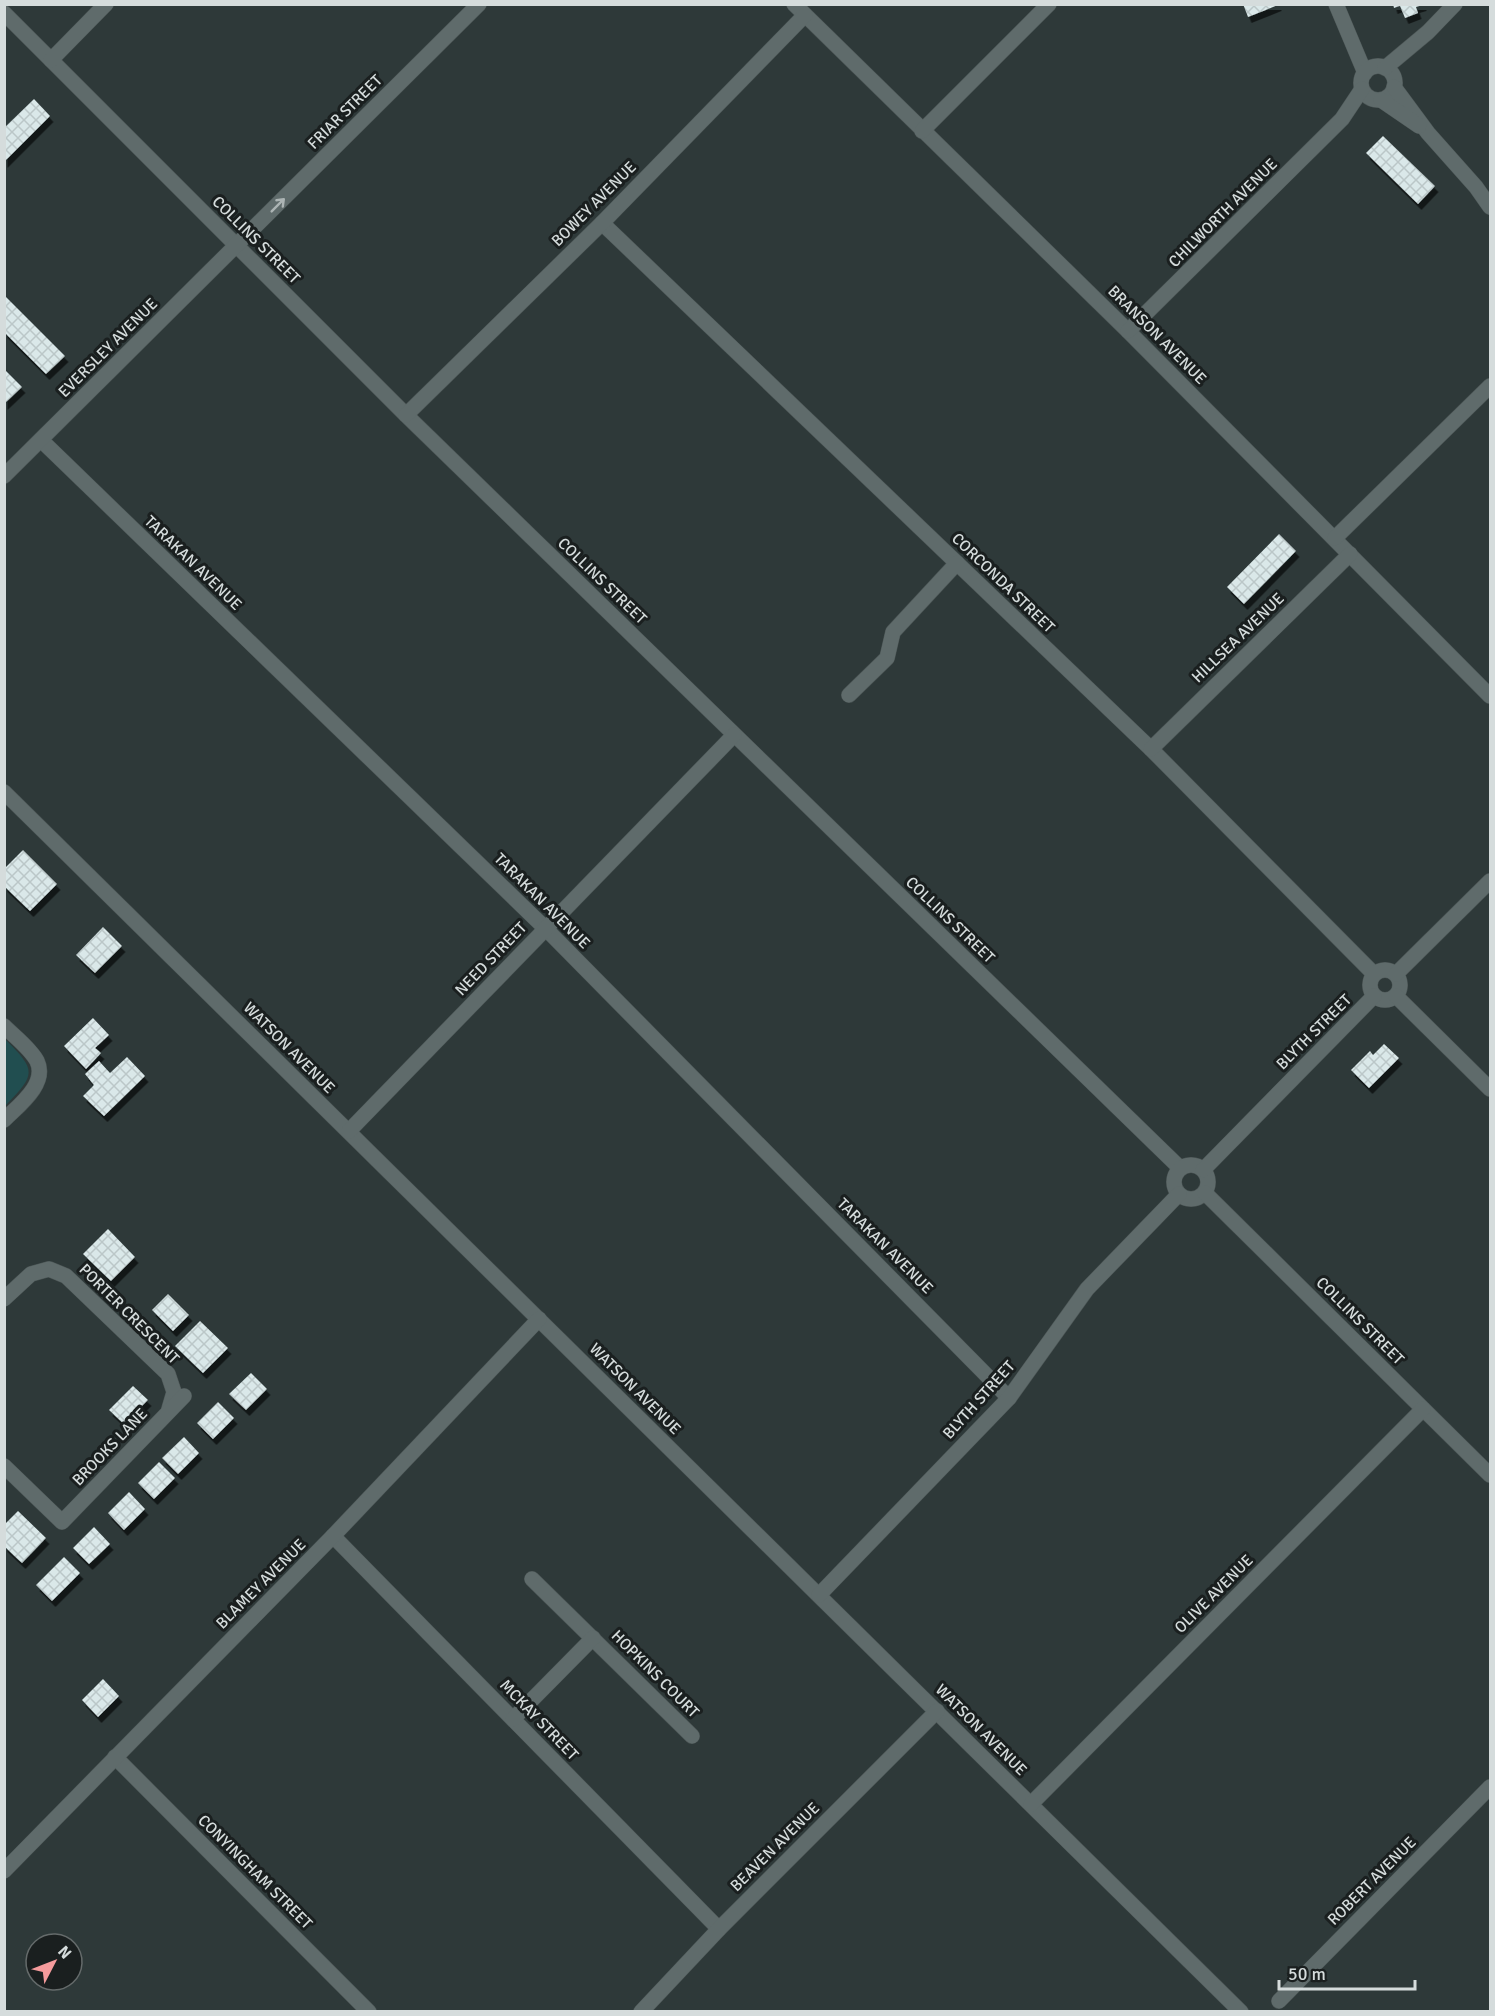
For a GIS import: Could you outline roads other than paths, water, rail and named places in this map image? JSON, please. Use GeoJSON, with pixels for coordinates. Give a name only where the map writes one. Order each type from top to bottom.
{"type":"FeatureCollection","features":[{"type":"Feature","properties":{"kind":"street"},"geometry":{"type":"LineString","coordinates":[[51,60],[106,4]]}},
{"type":"Feature","properties":{"kind":"street","name":"FRIAR STREET"},"geometry":{"type":"LineString","coordinates":[[237,246],[479,4]]}},
{"type":"Feature","properties":{"kind":"street"},"geometry":{"type":"LineString","coordinates":[[922,131],[1049,4]]}},
{"type":"Feature","properties":{"kind":"street"},"geometry":{"type":"LineString","coordinates":[[1336,4],[1346,31],[1491,207]]}},
{"type":"Feature","properties":{"kind":"street"},"geometry":{"type":"LineString","coordinates":[[1428,133],[1377,100],[1366,96],[1361,80],[1383,74],[1455,4]]}},
{"type":"Feature","properties":{"kind":"street","name":"BRANSON AVENUE"},"geometry":{"type":"LineString","coordinates":[[800,10],[1128,331],[1491,696]]}},
{"type":"Feature","properties":{"kind":"street","name":"BOWEY AVENUE"},"geometry":{"type":"LineString","coordinates":[[406,415],[602,223],[800,10]]}},
{"type":"Feature","properties":{"kind":"street","name":"COLLINS STREET"},"geometry":{"type":"LineString","coordinates":[[4,13],[406,415],[1180,1168]]}},
{"type":"Feature","properties":{"kind":"street","name":"CHILWORTH AVENUE"},"geometry":{"type":"LineString","coordinates":[[1342,119],[1392,93],[1383,74]]}},
{"type":"Feature","properties":{"kind":"street","name":"CHILWORTH AVENUE"},"geometry":{"type":"LineString","coordinates":[[1128,331],[1342,119],[1362,89]]}},
{"type":"Feature","properties":{"kind":"street","name":"CORCONDA STREET"},"geometry":{"type":"LineString","coordinates":[[602,223],[1151,748],[1374,974]]}},
{"type":"Feature","properties":{"kind":"street","name":"EVERSLEY AVENUE"},"geometry":{"type":"LineString","coordinates":[[4,476],[237,246]]}},
{"type":"Feature","properties":{"kind":"street"},"geometry":{"type":"LineString","coordinates":[[1335,538],[1491,386]]}},
{"type":"Feature","properties":{"kind":"street","name":"TARAKAN AVENUE"},"geometry":{"type":"LineString","coordinates":[[41,440],[546,929],[1009,1398]]}},
{"type":"Feature","properties":{"kind":"street","name":"HILLSEA AVENUE"},"geometry":{"type":"LineString","coordinates":[[1151,748],[1350,554]]}},
{"type":"Feature","properties":{"kind":"street"},"geometry":{"type":"LineString","coordinates":[[849,695],[887,658],[893,632],[957,563]]}},
{"type":"Feature","properties":{"kind":"street","name":"NEED STREET"},"geometry":{"type":"LineString","coordinates":[[349,1131],[734,735]]}},
{"type":"Feature","properties":{"kind":"street","name":"WATSON AVENUE"},"geometry":{"type":"LineString","coordinates":[[4,792],[1241,2012]]}},
{"type":"Feature","properties":{"kind":"street"},"geometry":{"type":"LineString","coordinates":[[1396,974],[1491,881]]}},
{"type":"Feature","properties":{"kind":"street"},"geometry":{"type":"LineString","coordinates":[[1383,970],[1396,974],[1400,985],[1396,996],[1384,1000],[1374,996],[1369,983],[1374,974],[1383,970]]}},
{"type":"Feature","properties":{"kind":"street","name":"BLYTH STREET"},"geometry":{"type":"LineString","coordinates":[[1203,1170],[1374,996]]}},
{"type":"Feature","properties":{"kind":"street"},"geometry":{"type":"LineString","coordinates":[[1396,996],[1491,1089]]}},
{"type":"Feature","properties":{"kind":"street"},"geometry":{"type":"LineString","coordinates":[[4,1026],[30,1051],[38,1062],[39,1071],[36,1084],[4,1120]]}},
{"type":"Feature","properties":{"kind":"street"},"geometry":{"type":"LineString","coordinates":[[1192,1164],[1203,1170],[1208,1181],[1205,1192],[1199,1197],[1185,1198],[1175,1188],[1175,1174],[1180,1168],[1192,1164]]}},
{"type":"Feature","properties":{"kind":"street","name":"COLLINS STREET"},"geometry":{"type":"LineString","coordinates":[[1205,1192],[1491,1475]]}},
{"type":"Feature","properties":{"kind":"street","name":"BLYTH STREET"},"geometry":{"type":"LineString","coordinates":[[819,1595],[1009,1398],[1087,1289],[1179,1194]]}},
{"type":"Feature","properties":{"kind":"street","name":"PORTER CRESCENT"},"geometry":{"type":"LineString","coordinates":[[4,1299],[31,1274],[49,1269],[66,1276],[168,1374],[174,1392],[168,1412]]}},
{"type":"Feature","properties":{"kind":"street","name":"BLAMEY AVENUE"},"geometry":{"type":"LineString","coordinates":[[4,1871],[333,1536],[539,1319]]}},
{"type":"Feature","properties":{"kind":"street","name":"BROOKS LANE"},"geometry":{"type":"LineString","coordinates":[[4,1466],[62,1522],[184,1396]]}},
{"type":"Feature","properties":{"kind":"street","name":"OLIVE AVENUE"},"geometry":{"type":"LineString","coordinates":[[1031,1804],[1423,1409]]}},
{"type":"Feature","properties":{"kind":"street","name":"MCKAY STREET"},"geometry":{"type":"LineString","coordinates":[[333,1536],[719,1929]]}},
{"type":"Feature","properties":{"kind":"street","name":"HOPKINS COURT"},"geometry":{"type":"LineString","coordinates":[[532,1579],[692,1736]]}},
{"type":"Feature","properties":{"kind":"street","name":"HOPKINS COURT"},"geometry":{"type":"LineString","coordinates":[[513,1719],[593,1638]]}},
{"type":"Feature","properties":{"kind":"street","name":"BEAVEN AVENUE"},"geometry":{"type":"LineString","coordinates":[[641,2012],[719,1929],[937,1711]]}},
{"type":"Feature","properties":{"kind":"street","name":"CONYINGHAM STREET"},"geometry":{"type":"LineString","coordinates":[[115,1757],[369,2012]]}},
{"type":"Feature","properties":{"kind":"street","name":"ROBERT AVENUE"},"geometry":{"type":"LineString","coordinates":[[1279,2001],[1491,1787]]}}]}
